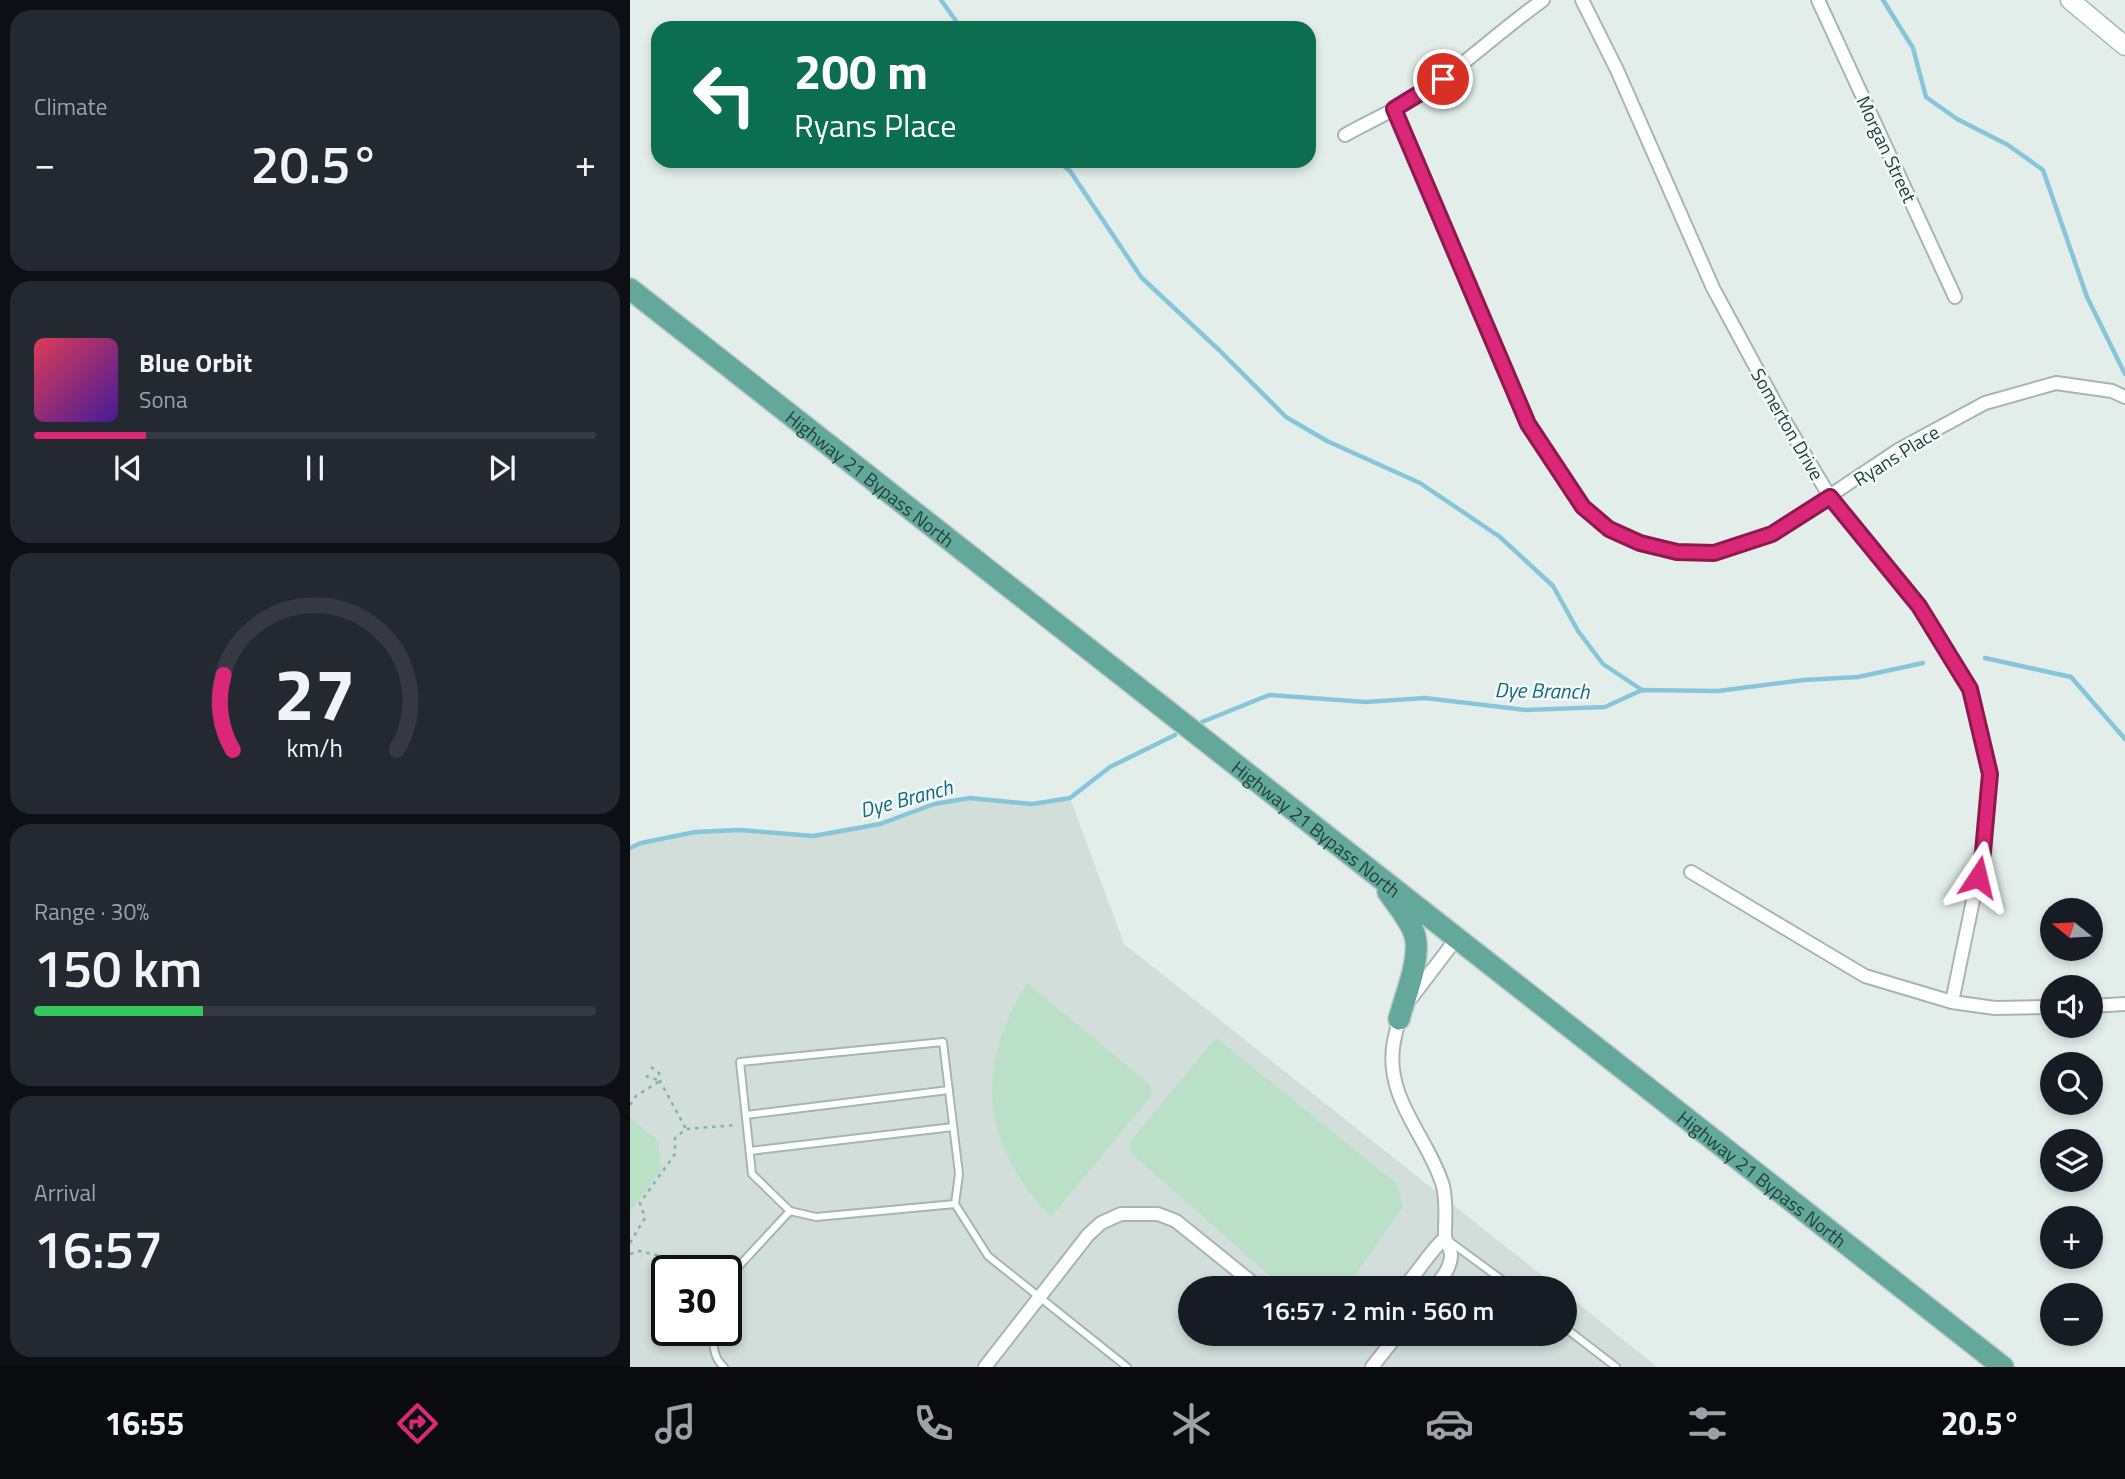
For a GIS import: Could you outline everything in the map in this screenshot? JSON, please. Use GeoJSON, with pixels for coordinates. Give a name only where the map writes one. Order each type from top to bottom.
{"type":"FeatureCollection","features":[{"type":"Feature","properties":{"kind":"main road","name":"Highway 21 Bypass North"},"geometry":{"type":"LineString","coordinates":[[630,289],[2003,1367]]}},
{"type":"Feature","properties":{"kind":"main road"},"geometry":{"type":"LineString","coordinates":[[1380,879],[1415,933],[1414,963],[1399,1019]]}},
{"type":"Feature","properties":{"kind":"street"},"geometry":{"type":"LineString","coordinates":[[1345,135],[1443,79],[1500,31],[1543,0]]}},
{"type":"Feature","properties":{"kind":"street","name":"Somerton Drive"},"geometry":{"type":"LineString","coordinates":[[1582,0],[1617,70],[1713,288],[1786,423],[1830,497],[1919,606],[1970,689],[1990,774],[1983,852],[1952,1002]]}},
{"type":"Feature","properties":{"kind":"street","name":"Morgan Street"},"geometry":{"type":"LineString","coordinates":[[1818,0],[1955,297]]}},
{"type":"Feature","properties":{"kind":"street"},"geometry":{"type":"LineString","coordinates":[[2070,0],[2125,46]]}},
{"type":"Feature","properties":{"kind":"street","name":"Ryans Place"},"geometry":{"type":"LineString","coordinates":[[1394,109],[1528,424],[1583,507],[1609,529],[1640,543],[1677,552],[1714,553],[1772,534],[1900,449],[1985,403],[2056,383],[2112,391],[2125,397]]}},
{"type":"Feature","properties":{"kind":"street"},"geometry":{"type":"LineString","coordinates":[[1690,872],[1865,976],[1952,1002],[1995,1008],[2040,1007]]}},
{"type":"Feature","properties":{"kind":"street"},"geometry":{"type":"LineString","coordinates":[[1444,1276],[1451,1255],[1445,1238],[1447,1215],[1443,1188],[1436,1169],[1404,1109],[1394,1080],[1392,1051],[1399,1019],[1418,987],[1456,939]]}},
{"type":"Feature","properties":{"kind":"street"},"geometry":{"type":"LineString","coordinates":[[2103,1005],[2125,1004]]}},
{"type":"Feature","properties":{"kind":"street"},"geometry":{"type":"LineString","coordinates":[[985,1367],[1088,1235],[1101,1223],[1121,1214],[1158,1214],[1176,1221],[1244,1276]]}},
{"type":"Feature","properties":{"kind":"street"},"geometry":{"type":"LineString","coordinates":[[1415,1276],[1434,1248],[1445,1238]]}},
{"type":"Feature","properties":{"kind":"street"},"geometry":{"type":"LineString","coordinates":[[1372,1367],[1389,1346]]}},
{"type":"Feature","properties":{"kind":"lane"},"geometry":{"type":"LineString","coordinates":[[955,1204],[816,1217],[790,1210],[752,1174],[740,1062],[943,1042],[959,1174],[955,1204],[988,1256],[1127,1367]]}},
{"type":"Feature","properties":{"kind":"lane"},"geometry":{"type":"LineString","coordinates":[[746,1115],[949,1090]]}},
{"type":"Feature","properties":{"kind":"lane"},"geometry":{"type":"LineString","coordinates":[[750,1152],[953,1127]]}},
{"type":"Feature","properties":{"kind":"lane"},"geometry":{"type":"LineString","coordinates":[[742,1262],[790,1210]]}},
{"type":"Feature","properties":{"kind":"lane"},"geometry":{"type":"LineString","coordinates":[[1445,1238],[1497,1276]]}},
{"type":"Feature","properties":{"kind":"lane"},"geometry":{"type":"LineString","coordinates":[[1577,1337],[1616,1367]]}},
{"type":"Feature","properties":{"kind":"lane"},"geometry":{"type":"LineString","coordinates":[[713,1346],[718,1362],[724,1367]]}},
{"type":"Feature","properties":{"kind":"path"},"geometry":{"type":"LineString","coordinates":[[651,1067],[659,1073],[660,1082],[686,1129]]}},
{"type":"Feature","properties":{"kind":"path"},"geometry":{"type":"LineString","coordinates":[[646,1076],[660,1082]]}},
{"type":"Feature","properties":{"kind":"path"},"geometry":{"type":"LineString","coordinates":[[630,1105],[636,1096],[660,1082]]}},
{"type":"Feature","properties":{"kind":"path"},"geometry":{"type":"LineString","coordinates":[[630,1243],[645,1218],[640,1203],[675,1154],[675,1138],[686,1129],[747,1124]]}},
{"type":"Feature","properties":{"kind":"path"},"geometry":{"type":"LineString","coordinates":[[630,1254],[639,1251],[656,1255]]}},
{"type":"Feature","properties":{"kind":"shaded area"},"geometry":{"type":"Polygon","coordinates":[[[970,798],[1032,804],[1070,798],[1124,944],[1543,1276],[1178,1276],[1178,1346],[1577,1346],[1577,1303],[1657,1367],[630,1367],[630,848],[641,843],[695,832],[740,830],[814,836],[880,824],[934,804],[970,798]]]}},
{"type":"Feature","properties":{"kind":"green space"},"geometry":{"type":"Polygon","coordinates":[[[1027,983],[1150,1085],[1151,1096],[1051,1217],[1028,1190],[1010,1162],[999,1134],[993,1105],[993,1075],[999,1045],[1010,1015],[1027,983]]]}},
{"type":"Feature","properties":{"kind":"green space"},"geometry":{"type":"Polygon","coordinates":[[[1216,1038],[1397,1184],[1403,1207],[1354,1276],[1270,1276],[1130,1152],[1130,1142],[1216,1038]]]}},
{"type":"Feature","properties":{"kind":"green space"},"geometry":{"type":"Polygon","coordinates":[[[630,1118],[658,1141],[661,1170],[630,1211],[630,1118]]]}},
{"type":"Feature","properties":{"kind":"waterway"},"geometry":{"type":"LineString","coordinates":[[941,0],[956,21]]}},
{"type":"Feature","properties":{"kind":"waterway"},"geometry":{"type":"LineString","coordinates":[[1883,0],[1913,48],[1926,97],[1957,119],[2008,145],[2043,170],[2087,297],[2125,374]]}},
{"type":"Feature","properties":{"kind":"waterway"},"geometry":{"type":"LineString","coordinates":[[1066,168],[1141,277],[1286,417],[1327,441],[1420,483],[1500,537],[1553,586],[1578,631],[1603,664],[1642,690]]}},
{"type":"Feature","properties":{"kind":"waterway","name":"Dye Branch"},"geometry":{"type":"LineString","coordinates":[[1985,658],[2071,677],[2125,739]]}},
{"type":"Feature","properties":{"kind":"waterway","name":"Dye Branch"},"geometry":{"type":"LineString","coordinates":[[1202,722],[1269,695],[1366,702],[1425,698],[1526,710],[1605,707],[1642,690],[1718,691],[1804,680],[1858,677],[1923,663]]}},
{"type":"Feature","properties":{"kind":"waterway","name":"Dye Branch"},"geometry":{"type":"LineString","coordinates":[[630,848],[641,843],[695,832],[740,830],[813,836],[880,824],[934,804],[970,798],[1032,804],[1070,798],[1110,767],[1175,735]]}},
{"type":"Feature","properties":{"kind":"route"},"geometry":{"type":"LineString","coordinates":[[1443,79],[1394,109],[1528,424],[1583,507],[1609,529],[1640,543],[1677,552],[1714,553],[1772,534],[1830,497],[1919,606],[1970,689],[1990,774],[1978,877]]}}]}
